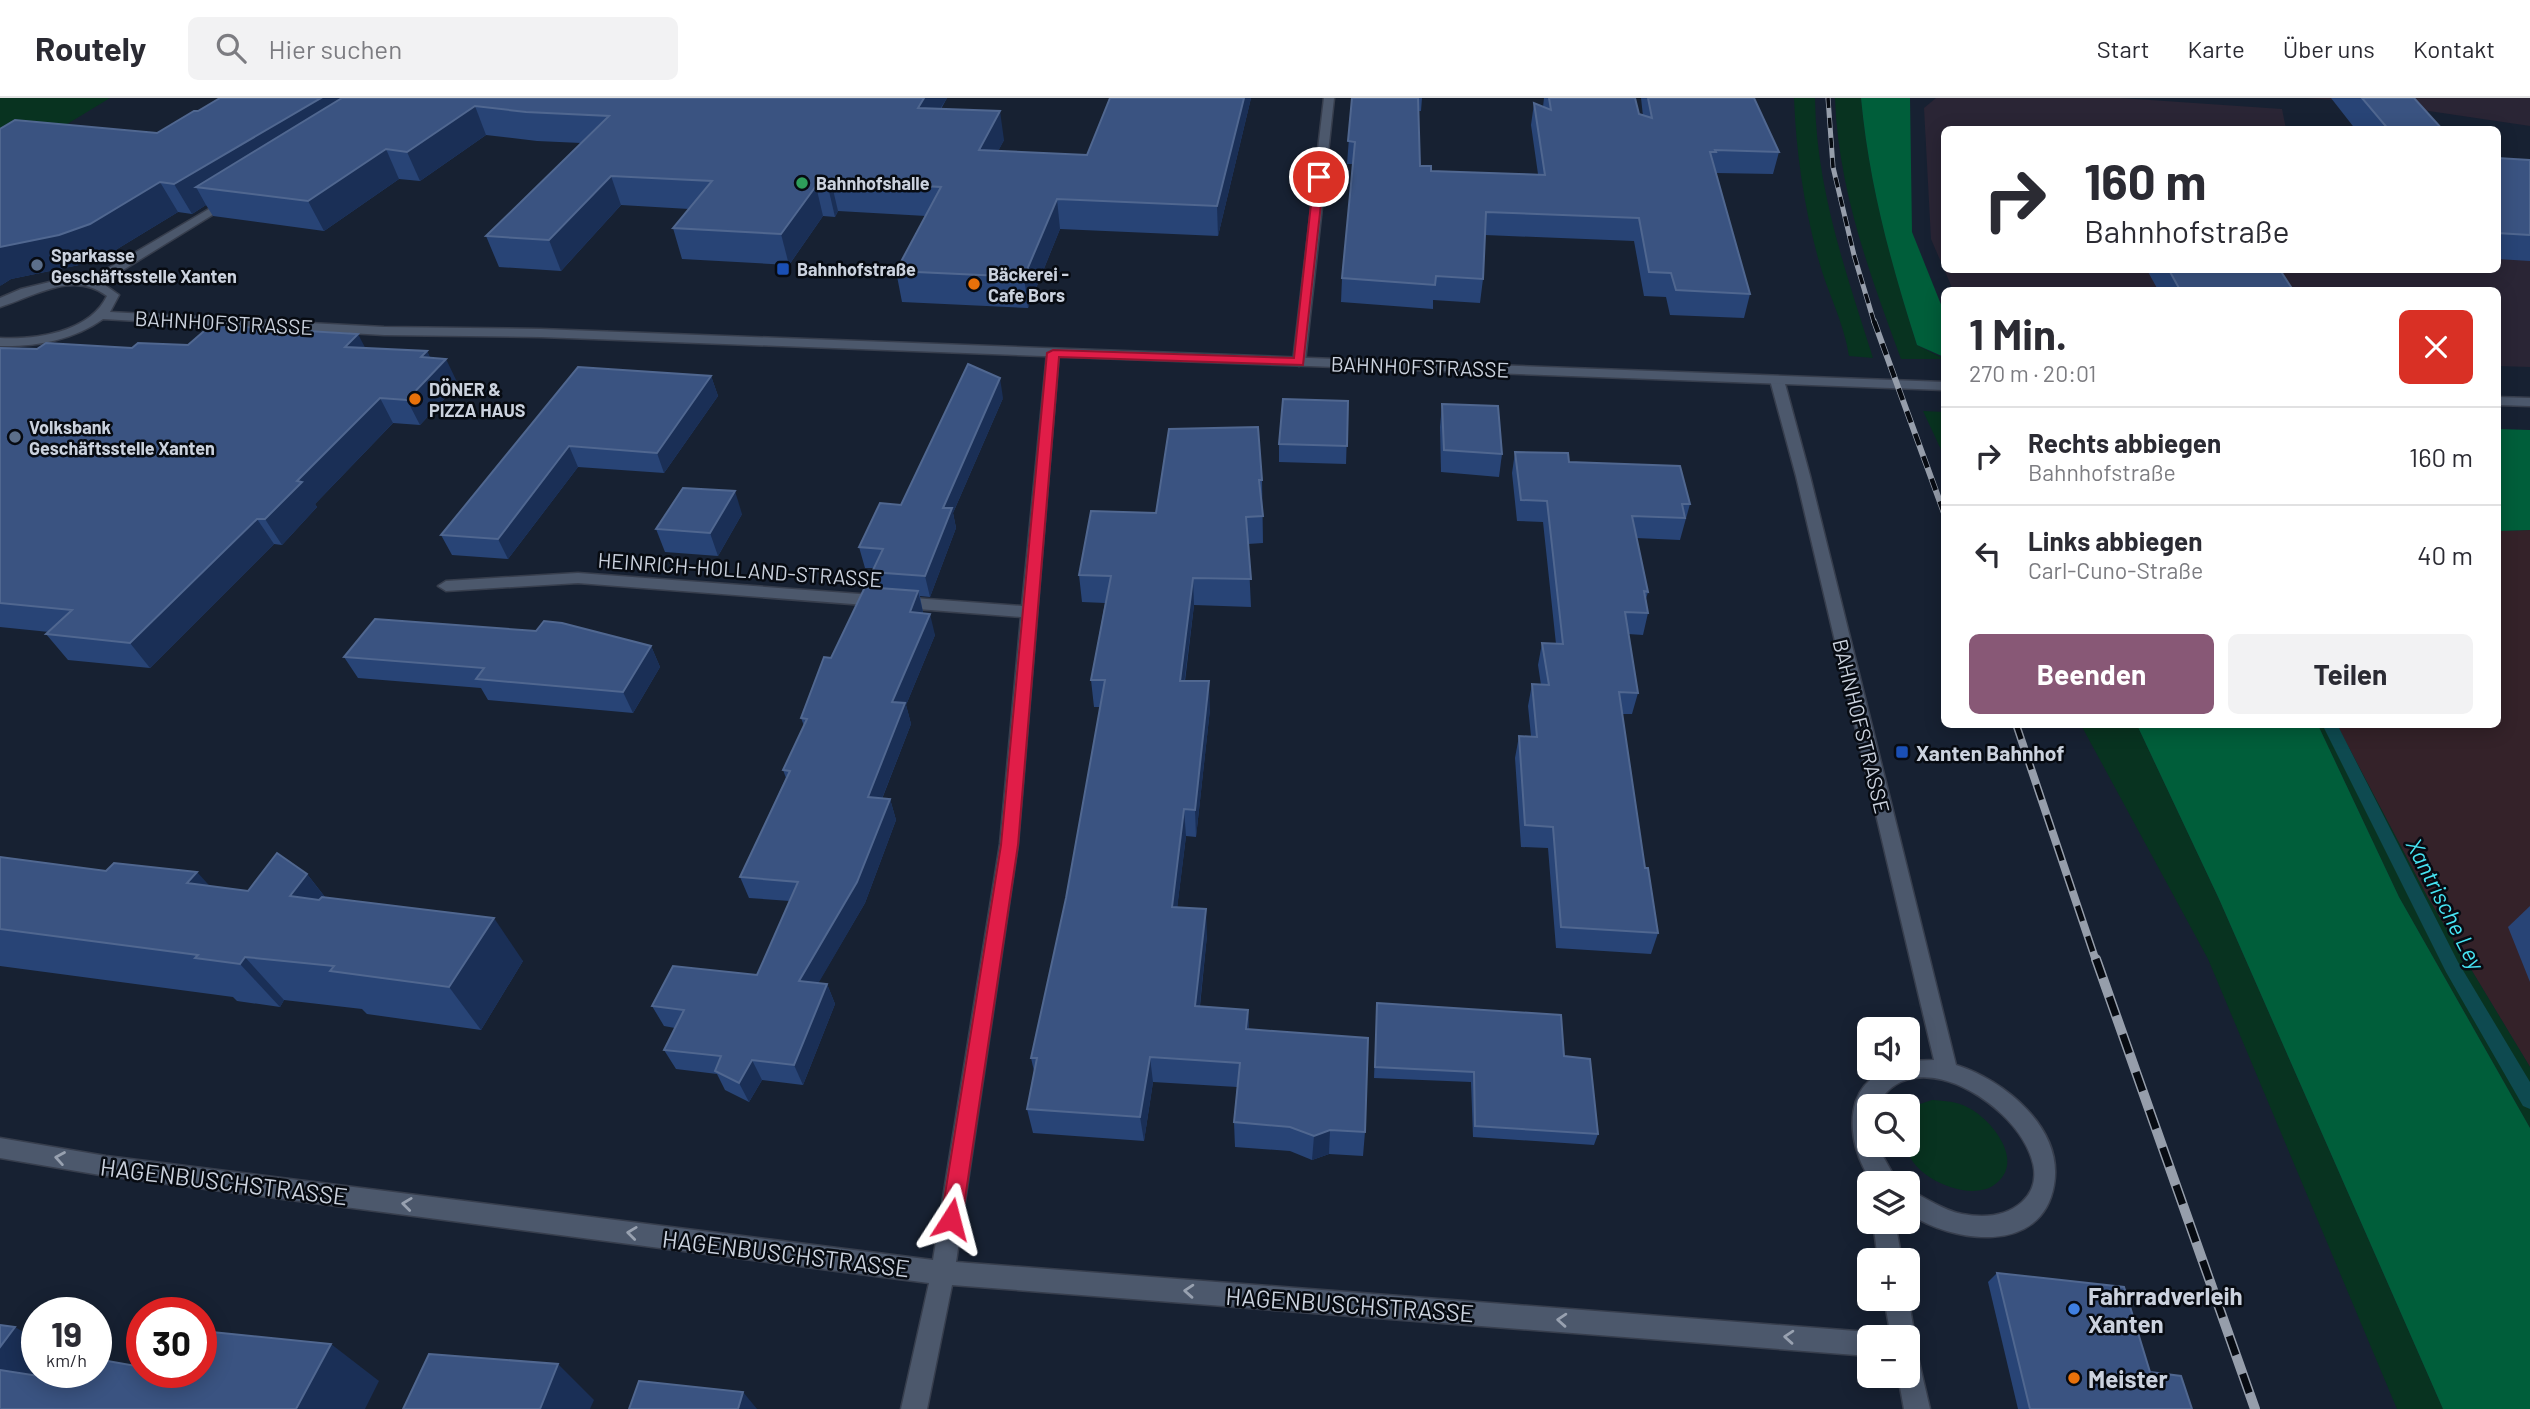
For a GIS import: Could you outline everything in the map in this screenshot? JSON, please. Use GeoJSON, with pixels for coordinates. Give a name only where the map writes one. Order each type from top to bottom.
{"type":"FeatureCollection","features":[{"type":"Feature","properties":{"kind":"street"},"geometry":{"type":"LineString","coordinates":[[1299,362],[1329,98]]}},
{"type":"Feature","properties":{"kind":"street"},"geometry":{"type":"LineString","coordinates":[[93,283],[239,194]]}},
{"type":"Feature","properties":{"kind":"street"},"geometry":{"type":"LineString","coordinates":[[0,303],[41,287],[69,282],[93,283],[106,287],[113,295],[111,304],[100,315],[68,332],[48,338],[0,342]]}},
{"type":"Feature","properties":{"kind":"street","name":"BAHNHOFSTRASSE"},"geometry":{"type":"LineString","coordinates":[[100,315],[384,331],[541,333],[1777,380],[1803,476],[1947,1071]]}},
{"type":"Feature","properties":{"kind":"street"},"geometry":{"type":"LineString","coordinates":[[914,1409],[943,1273],[1009,845],[1053,353]]}},
{"type":"Feature","properties":{"kind":"street"},"geometry":{"type":"LineString","coordinates":[[1777,380],[1941,387]]}},
{"type":"Feature","properties":{"kind":"street"},"geometry":{"type":"LineString","coordinates":[[2501,401],[2530,401]]}},
{"type":"Feature","properties":{"kind":"street","name":"HEINRICH-HOLLAND-STRASSE"},"geometry":{"type":"LineString","coordinates":[[446,586],[578,578],[1031,612]]}},
{"type":"Feature","properties":{"kind":"street"},"geometry":{"type":"LineString","coordinates":[[1878,1171],[1868,1157],[1860,1125],[1866,1098],[1885,1078],[1913,1069],[1947,1071],[1979,1084],[2008,1104],[2030,1131],[2042,1160],[2043,1186],[2031,1208],[2010,1223],[1981,1228],[1949,1223],[1920,1207]]}},
{"type":"Feature","properties":{"kind":"street","name":"HAGENBUSCHSTRASSE"},"geometry":{"type":"LineString","coordinates":[[0,1148],[106,1166],[943,1273],[1857,1342]]}},
{"type":"Feature","properties":{"kind":"street"},"geometry":{"type":"LineString","coordinates":[[1913,1388],[1917,1409]]}},
{"type":"Feature","properties":{"kind":"shaded area"},"geometry":{"type":"Polygon","coordinates":[[[1936,98],[2121,98],[2282,109],[2285,126],[1941,126],[1941,262],[1931,239],[1924,108],[1936,98]]]}},
{"type":"Feature","properties":{"kind":"shaded area"},"geometry":{"type":"Polygon","coordinates":[[[2305,98],[2530,98],[2530,126],[2368,102],[2305,98]]]}},
{"type":"Feature","properties":{"kind":"shaded area"},"geometry":{"type":"Polygon","coordinates":[[[2501,178],[2530,182],[2530,367],[2501,366],[2501,287],[1952,287],[1945,273],[2501,273],[2501,178]]]}},
{"type":"Feature","properties":{"kind":"shaded area"},"geometry":{"type":"Polygon","coordinates":[[[2530,530],[2530,1067],[2428,898],[2339,728],[2501,728],[2501,531],[2530,530]]]}},
{"type":"Feature","properties":{"kind":"green space"},"geometry":{"type":"Polygon","coordinates":[[[0,98],[110,98],[0,165],[0,98]]]}},
{"type":"Feature","properties":{"kind":"green space"},"geometry":{"type":"Polygon","coordinates":[[[1794,98],[1815,98],[1821,165],[1834,230],[1873,358],[1849,356],[1822,271],[1801,179],[1794,98]]]}},
{"type":"Feature","properties":{"kind":"green space"},"geometry":{"type":"Polygon","coordinates":[[[1835,98],[1861,98],[1869,161],[1898,284],[1917,345],[1941,359],[1901,359],[1867,263],[1849,198],[1837,132],[1835,98]]]}},
{"type":"Feature","properties":{"kind":"green space"},"geometry":{"type":"Polygon","coordinates":[[[1861,98],[1910,98],[1912,232],[1941,304],[1941,356],[1917,345],[1882,223],[1861,98]]]}},
{"type":"Feature","properties":{"kind":"green space"},"geometry":{"type":"Polygon","coordinates":[[[1923,411],[1941,412],[1941,450],[1923,411]]]}},
{"type":"Feature","properties":{"kind":"green space"},"geometry":{"type":"Polygon","coordinates":[[[2501,429],[2530,430],[2530,530],[2501,531],[2501,429]]]}},
{"type":"Feature","properties":{"kind":"green space"},"geometry":{"type":"Polygon","coordinates":[[[2083,728],[2138,728],[2219,899],[2443,1409],[2397,1409],[2208,959],[2083,728]]]}},
{"type":"Feature","properties":{"kind":"green space"},"geometry":{"type":"Polygon","coordinates":[[[2138,728],[2319,728],[2399,897],[2530,1128],[2530,1409],[2443,1409],[2219,899],[2138,728]]]}},
{"type":"Feature","properties":{"kind":"green space"},"geometry":{"type":"Polygon","coordinates":[[[2319,728],[2339,728],[2428,898],[2530,1067],[2530,1128],[2399,897],[2319,728]]]}},
{"type":"Feature","properties":{"kind":"green space"},"geometry":{"type":"Polygon","coordinates":[[[1932,1100],[1951,1102],[1978,1114],[1996,1132],[2007,1154],[2003,1176],[1994,1185],[1983,1190],[1970,1191],[1942,1184],[1918,1168],[1910,1157],[1920,1157],[1920,1104],[1932,1100]]]}},
{"type":"Feature","properties":{"kind":"building"},"geometry":{"type":"Polygon","coordinates":[[[220,98],[321,98],[174,184],[160,182],[90,224],[59,235],[0,247],[0,129],[15,120],[157,133],[220,98]]]}},
{"type":"Feature","properties":{"kind":"building"},"geometry":{"type":"Polygon","coordinates":[[[342,98],[924,98],[918,108],[1000,111],[979,150],[1087,155],[1110,98],[1244,98],[1217,206],[1057,199],[1024,277],[896,271],[941,187],[831,181],[828,187],[816,186],[781,234],[673,228],[712,181],[611,176],[549,240],[486,236],[609,116],[526,112],[475,106],[407,152],[386,149],[308,201],[196,187],[342,98]]]}},
{"type":"Feature","properties":{"kind":"building"},"geometry":{"type":"Polygon","coordinates":[[[1352,98],[1418,98],[1420,166],[1431,166],[1431,171],[1545,175],[1534,103],[1551,110],[1549,98],[1635,98],[1639,114],[1652,118],[1648,98],[1754,98],[1779,152],[1710,152],[1750,294],[1676,290],[1671,273],[1649,272],[1639,218],[1486,212],[1483,279],[1436,276],[1435,285],[1342,278],[1355,142],[1348,141],[1352,98]]]}},
{"type":"Feature","properties":{"kind":"building"},"geometry":{"type":"Polygon","coordinates":[[[2362,98],[2414,98],[2439,126],[2386,126],[2362,98]]]}},
{"type":"Feature","properties":{"kind":"building"},"geometry":{"type":"Polygon","coordinates":[[[2501,158],[2530,160],[2530,235],[2501,233],[2501,158]]]}},
{"type":"Feature","properties":{"kind":"building"},"geometry":{"type":"Polygon","coordinates":[[[2171,273],[2282,273],[2291,287],[2178,287],[2171,273]]]}},
{"type":"Feature","properties":{"kind":"building"},"geometry":{"type":"Polygon","coordinates":[[[211,325],[358,334],[345,347],[427,351],[421,357],[446,359],[407,400],[380,398],[297,481],[302,482],[265,519],[257,519],[130,643],[46,634],[72,610],[0,603],[0,348],[37,349],[46,343],[132,348],[138,343],[188,345],[211,325]]]}},
{"type":"Feature","properties":{"kind":"building"},"geometry":{"type":"Polygon","coordinates":[[[968,364],[1000,378],[943,508],[952,508],[925,576],[872,572],[883,549],[859,547],[880,503],[901,505],[968,364]]]}},
{"type":"Feature","properties":{"kind":"building"},"geometry":{"type":"Polygon","coordinates":[[[578,367],[711,376],[657,453],[569,446],[498,539],[441,535],[578,367]]]}},
{"type":"Feature","properties":{"kind":"building"},"geometry":{"type":"Polygon","coordinates":[[[1283,399],[1348,401],[1347,446],[1279,444],[1283,399]]]}},
{"type":"Feature","properties":{"kind":"building"},"geometry":{"type":"Polygon","coordinates":[[[1442,404],[1498,406],[1502,454],[1444,450],[1442,404]]]}},
{"type":"Feature","properties":{"kind":"building"},"geometry":{"type":"Polygon","coordinates":[[[1258,427],[1263,516],[1246,517],[1251,579],[1193,578],[1180,681],[1209,681],[1195,810],[1184,809],[1172,907],[1206,909],[1195,1006],[1248,1010],[1246,1029],[1368,1038],[1365,1132],[1330,1130],[1314,1136],[1290,1127],[1234,1122],[1240,1063],[1150,1057],[1140,1117],[1027,1109],[1037,1058],[1031,1058],[1066,898],[1105,680],[1091,680],[1111,576],[1079,575],[1091,511],[1156,513],[1169,429],[1258,427]]]}},
{"type":"Feature","properties":{"kind":"building"},"geometry":{"type":"Polygon","coordinates":[[[1515,452],[1568,453],[1569,462],[1680,466],[1690,504],[1682,504],[1685,518],[1632,516],[1648,592],[1644,591],[1648,613],[1625,612],[1638,693],[1619,692],[1645,868],[1648,868],[1658,933],[1561,927],[1553,827],[1525,825],[1519,736],[1537,737],[1532,684],[1549,685],[1542,643],[1563,644],[1547,501],[1521,500],[1515,452]]]}},
{"type":"Feature","properties":{"kind":"building"},"geometry":{"type":"Polygon","coordinates":[[[683,488],[735,491],[710,533],[656,529],[683,488]]]}},
{"type":"Feature","properties":{"kind":"building"},"geometry":{"type":"Polygon","coordinates":[[[865,587],[918,591],[910,612],[930,614],[892,702],[905,703],[868,797],[890,799],[857,882],[799,981],[827,984],[794,1065],[752,1060],[739,1083],[715,1071],[721,1056],[664,1050],[684,1010],[652,1006],[673,966],[757,975],[798,882],[740,877],[790,771],[783,770],[807,719],[801,718],[824,657],[831,658],[865,587]]]}},
{"type":"Feature","properties":{"kind":"building"},"geometry":{"type":"Polygon","coordinates":[[[375,619],[536,631],[544,621],[562,623],[651,646],[623,692],[476,679],[484,668],[344,657],[375,619]]]}},
{"type":"Feature","properties":{"kind":"building"},"geometry":{"type":"Polygon","coordinates":[[[277,853],[307,874],[290,896],[319,900],[322,897],[494,918],[449,987],[330,971],[334,966],[245,957],[240,964],[195,958],[198,955],[0,929],[0,857],[106,871],[114,863],[197,872],[187,883],[248,891],[277,853]]]}},
{"type":"Feature","properties":{"kind":"building"},"geometry":{"type":"Polygon","coordinates":[[[1377,1003],[1561,1015],[1564,1056],[1590,1059],[1598,1134],[1475,1126],[1474,1072],[1375,1067],[1377,1003]]]}},
{"type":"Feature","properties":{"kind":"building"},"geometry":{"type":"Polygon","coordinates":[[[1997,1273],[2124,1287],[2150,1372],[2181,1376],[2192,1409],[2030,1409],[1997,1273]]]}},
{"type":"Feature","properties":{"kind":"building"},"geometry":{"type":"Polygon","coordinates":[[[0,1325],[15,1327],[0,1347],[0,1325]]]}},
{"type":"Feature","properties":{"kind":"building"},"geometry":{"type":"Polygon","coordinates":[[[217,1333],[331,1344],[296,1409],[0,1409],[0,1370],[21,1373],[21,1388],[112,1388],[112,1362],[126,1364],[126,1388],[217,1388],[217,1333]]]}},
{"type":"Feature","properties":{"kind":"building"},"geometry":{"type":"Polygon","coordinates":[[[429,1354],[558,1364],[540,1409],[403,1409],[429,1354]]]}},
{"type":"Feature","properties":{"kind":"building"},"geometry":{"type":"Polygon","coordinates":[[[639,1381],[743,1392],[738,1409],[629,1409],[639,1381]]]}},
{"type":"Feature","properties":{"kind":"waterway","name":"Xantrische Ley"},"geometry":{"type":"LineString","coordinates":[[2331,728],[2452,967],[2530,1100]]}},
{"type":"Feature","properties":{"kind":"railway"},"geometry":{"type":"LineString","coordinates":[[1828,98],[1833,167],[1854,255],[1874,322]]}},
{"type":"Feature","properties":{"kind":"railway"},"geometry":{"type":"LineString","coordinates":[[1874,321],[1941,505]]}},
{"type":"Feature","properties":{"kind":"railway"},"geometry":{"type":"LineString","coordinates":[[2017,728],[2096,961]]}},
{"type":"Feature","properties":{"kind":"railway"},"geometry":{"type":"LineString","coordinates":[[2096,959],[2255,1409]]}},
{"type":"Feature","properties":{"kind":"place","name":"Bahnhofshalle"},"geometry":{"type":"Point","coordinates":[802,183]}},
{"type":"Feature","properties":{"kind":"place","name":"Sparkasse Geschäftsstelle Xanten"},"geometry":{"type":"Point","coordinates":[37,265]}},
{"type":"Feature","properties":{"kind":"place","name":"Bahnhofstraße"},"geometry":{"type":"Point","coordinates":[783,269]}},
{"type":"Feature","properties":{"kind":"place","name":"Bäckerei - Cafe Bors"},"geometry":{"type":"Point","coordinates":[974,284]}},
{"type":"Feature","properties":{"kind":"place","name":"DÖNER & PIZZA HAUS"},"geometry":{"type":"Point","coordinates":[415,399]}},
{"type":"Feature","properties":{"kind":"place","name":"Volksbank Geschäftsstelle Xanten"},"geometry":{"type":"Point","coordinates":[15,437]}},
{"type":"Feature","properties":{"kind":"place","name":"Xanten Bahnhof"},"geometry":{"type":"Point","coordinates":[1902,752]}},
{"type":"Feature","properties":{"kind":"place","name":"Fahrradverleih Xanten"},"geometry":{"type":"Point","coordinates":[2074,1309]}},
{"type":"Feature","properties":{"kind":"place","name":"Meister"},"geometry":{"type":"Point","coordinates":[2074,1378]}},
{"type":"Feature","properties":{"kind":"route"},"geometry":{"type":"LineString","coordinates":[[951,1219],[1009,845],[1053,353],[1299,362],[1319,177]]}}]}
